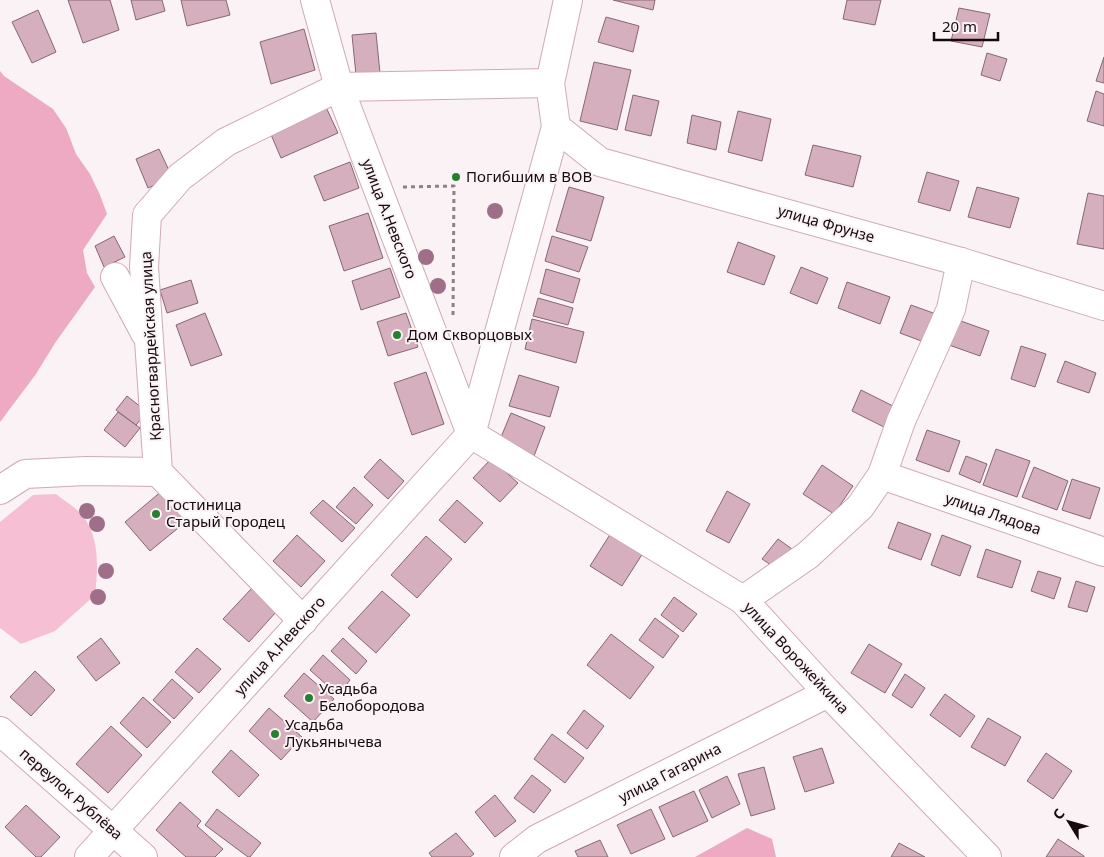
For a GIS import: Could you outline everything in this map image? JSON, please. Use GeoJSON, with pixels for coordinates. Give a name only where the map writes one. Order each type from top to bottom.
{"type":"FeatureCollection","features":[{"type":"Feature","properties":{"kind":"street","name":"улица А.Невского"},"geometry":{"type":"LineString","coordinates":[[315,0],[339,87],[471,434]]}},
{"type":"Feature","properties":{"kind":"street","name":"улица А.Невского"},"geometry":{"type":"LineString","coordinates":[[89,857],[114,832],[471,434],[556,127],[550,83],[568,0]]}},
{"type":"Feature","properties":{"kind":"street"},"geometry":{"type":"LineString","coordinates":[[339,87],[550,83]]}},
{"type":"Feature","properties":{"kind":"street","name":"Красногвардейская улица"},"geometry":{"type":"LineString","coordinates":[[158,472],[144,267],[147,215],[180,177],[226,142],[339,87]]}},
{"type":"Feature","properties":{"kind":"street","name":"улица Фрунзе"},"geometry":{"type":"LineString","coordinates":[[556,127],[600,162],[961,262],[1104,305]]}},
{"type":"Feature","properties":{"kind":"street"},"geometry":{"type":"LineString","coordinates":[[743,600],[808,555],[860,507],[882,475],[901,421],[951,309],[961,262]]}},
{"type":"Feature","properties":{"kind":"street"},"geometry":{"type":"LineString","coordinates":[[115,278],[148,339]]}},
{"type":"Feature","properties":{"kind":"street","name":"улица Ворожейкина"},"geometry":{"type":"LineString","coordinates":[[471,434],[743,600],[828,693],[987,857]]}},
{"type":"Feature","properties":{"kind":"street"},"geometry":{"type":"LineString","coordinates":[[0,490],[25,474],[86,471],[158,472],[303,621]]}},
{"type":"Feature","properties":{"kind":"street","name":"улица Лядова"},"geometry":{"type":"LineString","coordinates":[[882,475],[1104,552]]}},
{"type":"Feature","properties":{"kind":"street","name":"улица Гагарина"},"geometry":{"type":"LineString","coordinates":[[514,857],[538,840],[828,693]]}},
{"type":"Feature","properties":{"kind":"street","name":"переулок Рублёва"},"geometry":{"type":"LineString","coordinates":[[0,731],[143,857]]}},
{"type":"Feature","properties":{"kind":"path"},"geometry":{"type":"LineString","coordinates":[[377,188],[454,186],[453,318]]}},
{"type":"Feature","properties":{"kind":"shaded area"},"geometry":{"type":"Polygon","coordinates":[[[0,71],[4,76],[53,109],[66,128],[76,154],[90,174],[107,214],[83,250],[87,273],[95,287],[55,343],[36,374],[0,422],[0,71]]]}},
{"type":"Feature","properties":{"kind":"shaded area"},"geometry":{"type":"Polygon","coordinates":[[[56,494],[74,507],[89,525],[95,544],[97,564],[95,595],[55,631],[21,644],[0,628],[0,522],[33,495],[56,494]]]}},
{"type":"Feature","properties":{"kind":"shaded area"},"geometry":{"type":"Polygon","coordinates":[[[747,828],[772,839],[776,857],[695,857],[747,828]]]}},
{"type":"Feature","properties":{"kind":"building"},"geometry":{"type":"Polygon","coordinates":[[[68,0],[110,0],[119,30],[83,43],[68,0]]]}},
{"type":"Feature","properties":{"kind":"building"},"geometry":{"type":"Polygon","coordinates":[[[131,0],[162,0],[165,11],[136,20],[131,0]]]}},
{"type":"Feature","properties":{"kind":"building"},"geometry":{"type":"Polygon","coordinates":[[[181,0],[226,0],[230,15],[187,26],[181,0]]]}},
{"type":"Feature","properties":{"kind":"building"},"geometry":{"type":"Polygon","coordinates":[[[613,0],[655,0],[653,10],[613,0]]]}},
{"type":"Feature","properties":{"kind":"building"},"geometry":{"type":"Polygon","coordinates":[[[847,0],[881,0],[875,25],[843,19],[847,0]]]}},
{"type":"Feature","properties":{"kind":"building"},"geometry":{"type":"Polygon","coordinates":[[[959,8],[990,14],[982,47],[951,41],[959,8]]]}},
{"type":"Feature","properties":{"kind":"building"},"geometry":{"type":"Polygon","coordinates":[[[38,10],[56,52],[32,63],[12,22],[38,10]]]}},
{"type":"Feature","properties":{"kind":"building"},"geometry":{"type":"Polygon","coordinates":[[[606,17],[639,26],[633,52],[598,42],[606,17]]]}},
{"type":"Feature","properties":{"kind":"building"},"geometry":{"type":"Polygon","coordinates":[[[304,29],[315,70],[271,84],[260,42],[304,29]]]}},
{"type":"Feature","properties":{"kind":"building"},"geometry":{"type":"Polygon","coordinates":[[[376,33],[380,73],[356,75],[352,35],[376,33]]]}},
{"type":"Feature","properties":{"kind":"building"},"geometry":{"type":"Polygon","coordinates":[[[987,53],[1007,59],[1000,81],[981,75],[987,53]]]}},
{"type":"Feature","properties":{"kind":"building"},"geometry":{"type":"Polygon","coordinates":[[[1104,57],[1104,83],[1096,81],[1104,57]]]}},
{"type":"Feature","properties":{"kind":"building"},"geometry":{"type":"Polygon","coordinates":[[[594,62],[631,70],[617,130],[580,121],[594,62]]]}},
{"type":"Feature","properties":{"kind":"building"},"geometry":{"type":"Polygon","coordinates":[[[1096,91],[1104,94],[1104,126],[1087,121],[1096,91]]]}},
{"type":"Feature","properties":{"kind":"building"},"geometry":{"type":"Polygon","coordinates":[[[633,95],[659,101],[651,136],[625,130],[633,95]]]}},
{"type":"Feature","properties":{"kind":"building"},"geometry":{"type":"Polygon","coordinates":[[[325,105],[338,133],[281,158],[269,130],[325,105]]]}},
{"type":"Feature","properties":{"kind":"building"},"geometry":{"type":"Polygon","coordinates":[[[738,111],[771,119],[762,161],[728,152],[738,111]]]}},
{"type":"Feature","properties":{"kind":"building"},"geometry":{"type":"Polygon","coordinates":[[[692,115],[721,122],[716,150],[687,143],[692,115]]]}},
{"type":"Feature","properties":{"kind":"building"},"geometry":{"type":"Polygon","coordinates":[[[813,145],[861,156],[853,187],[805,175],[813,145]]]}},
{"type":"Feature","properties":{"kind":"building"},"geometry":{"type":"Polygon","coordinates":[[[159,149],[172,177],[148,188],[136,159],[159,149]]]}},
{"type":"Feature","properties":{"kind":"building"},"geometry":{"type":"Polygon","coordinates":[[[350,162],[359,188],[324,201],[314,176],[350,162]]]}},
{"type":"Feature","properties":{"kind":"building"},"geometry":{"type":"Polygon","coordinates":[[[927,172],[959,181],[950,211],[918,202],[927,172]]]}},
{"type":"Feature","properties":{"kind":"building"},"geometry":{"type":"Polygon","coordinates":[[[569,187],[604,197],[591,241],[556,231],[569,187]]]}},
{"type":"Feature","properties":{"kind":"building"},"geometry":{"type":"Polygon","coordinates":[[[977,187],[1019,198],[1010,228],[968,217],[977,187]]]}},
{"type":"Feature","properties":{"kind":"building"},"geometry":{"type":"Polygon","coordinates":[[[1088,193],[1104,196],[1104,249],[1077,244],[1088,193]]]}},
{"type":"Feature","properties":{"kind":"building"},"geometry":{"type":"Polygon","coordinates":[[[368,213],[383,258],[344,271],[329,226],[368,213]]]}},
{"type":"Feature","properties":{"kind":"building"},"geometry":{"type":"Polygon","coordinates":[[[114,236],[125,257],[104,267],[95,246],[114,236]]]}},
{"type":"Feature","properties":{"kind":"building"},"geometry":{"type":"Polygon","coordinates":[[[552,236],[588,247],[579,272],[545,261],[552,236]]]}},
{"type":"Feature","properties":{"kind":"building"},"geometry":{"type":"Polygon","coordinates":[[[738,242],[775,256],[764,285],[727,272],[738,242]]]}},
{"type":"Feature","properties":{"kind":"building"},"geometry":{"type":"Polygon","coordinates":[[[801,267],[828,278],[817,304],[790,293],[801,267]]]}},
{"type":"Feature","properties":{"kind":"building"},"geometry":{"type":"Polygon","coordinates":[[[390,268],[400,297],[361,310],[352,281],[390,268]]]}},
{"type":"Feature","properties":{"kind":"building"},"geometry":{"type":"Polygon","coordinates":[[[546,269],[580,279],[573,303],[540,293],[546,269]]]}},
{"type":"Feature","properties":{"kind":"building"},"geometry":{"type":"Polygon","coordinates":[[[191,280],[198,303],[167,313],[160,290],[191,280]]]}},
{"type":"Feature","properties":{"kind":"building"},"geometry":{"type":"Polygon","coordinates":[[[847,282],[890,297],[880,324],[838,308],[847,282]]]}},
{"type":"Feature","properties":{"kind":"building"},"geometry":{"type":"Polygon","coordinates":[[[538,298],[573,308],[568,325],[533,316],[538,298]]]}},
{"type":"Feature","properties":{"kind":"building"},"geometry":{"type":"Polygon","coordinates":[[[911,305],[936,314],[924,342],[900,333],[911,305]]]}},
{"type":"Feature","properties":{"kind":"building"},"geometry":{"type":"Polygon","coordinates":[[[205,313],[222,355],[191,366],[176,325],[205,313]]]}},
{"type":"Feature","properties":{"kind":"building","name":"Дом Скворцовых"},"geometry":{"type":"Polygon","coordinates":[[[406,313],[418,347],[388,356],[377,322],[406,313]]]}},
{"type":"Feature","properties":{"kind":"building"},"geometry":{"type":"Polygon","coordinates":[[[532,319],[584,332],[576,363],[525,349],[532,319]]]}},
{"type":"Feature","properties":{"kind":"building"},"geometry":{"type":"Polygon","coordinates":[[[958,320],[989,331],[980,356],[949,345],[958,320]]]}},
{"type":"Feature","properties":{"kind":"building"},"geometry":{"type":"Polygon","coordinates":[[[1021,346],[1046,354],[1035,387],[1011,379],[1021,346]]]}},
{"type":"Feature","properties":{"kind":"building"},"geometry":{"type":"Polygon","coordinates":[[[1065,361],[1096,373],[1089,393],[1057,382],[1065,361]]]}},
{"type":"Feature","properties":{"kind":"building"},"geometry":{"type":"Polygon","coordinates":[[[426,372],[444,424],[412,435],[394,383],[426,372]]]}},
{"type":"Feature","properties":{"kind":"building"},"geometry":{"type":"Polygon","coordinates":[[[519,375],[559,387],[550,417],[509,406],[519,375]]]}},
{"type":"Feature","properties":{"kind":"building"},"geometry":{"type":"Polygon","coordinates":[[[861,390],[893,406],[884,427],[852,411],[861,390]]]}},
{"type":"Feature","properties":{"kind":"building"},"geometry":{"type":"Polygon","coordinates":[[[127,396],[147,412],[136,425],[116,410],[127,396]]]}},
{"type":"Feature","properties":{"kind":"building"},"geometry":{"type":"Polygon","coordinates":[[[118,412],[140,428],[125,447],[104,430],[118,412]]]}},
{"type":"Feature","properties":{"kind":"building"},"geometry":{"type":"Polygon","coordinates":[[[511,413],[545,427],[534,456],[499,442],[511,413]]]}},
{"type":"Feature","properties":{"kind":"building"},"geometry":{"type":"Polygon","coordinates":[[[927,430],[960,441],[949,472],[916,460],[927,430]]]}},
{"type":"Feature","properties":{"kind":"building"},"geometry":{"type":"Polygon","coordinates":[[[996,449],[1030,461],[1017,497],[983,485],[996,449]]]}},
{"type":"Feature","properties":{"kind":"building"},"geometry":{"type":"Polygon","coordinates":[[[966,456],[987,464],[980,483],[959,474],[966,456]]]}},
{"type":"Feature","properties":{"kind":"building"},"geometry":{"type":"Polygon","coordinates":[[[380,459],[404,481],[388,499],[364,477],[380,459]]]}},
{"type":"Feature","properties":{"kind":"building"},"geometry":{"type":"Polygon","coordinates":[[[491,459],[518,483],[500,502],[473,478],[491,459]]]}},
{"type":"Feature","properties":{"kind":"building"},"geometry":{"type":"Polygon","coordinates":[[[822,465],[853,486],[834,514],[803,494],[822,465]]]}},
{"type":"Feature","properties":{"kind":"building"},"geometry":{"type":"Polygon","coordinates":[[[1034,467],[1068,481],[1057,510],[1022,497],[1034,467]]]}},
{"type":"Feature","properties":{"kind":"building"},"geometry":{"type":"Polygon","coordinates":[[[1072,479],[1100,488],[1090,519],[1062,510],[1072,479]]]}},
{"type":"Feature","properties":{"kind":"building"},"geometry":{"type":"Polygon","coordinates":[[[354,487],[373,505],[356,524],[336,507],[354,487]]]}},
{"type":"Feature","properties":{"kind":"building"},"geometry":{"type":"Polygon","coordinates":[[[163,490],[188,520],[150,551],[125,522],[163,490]]]}},
{"type":"Feature","properties":{"kind":"building"},"geometry":{"type":"Polygon","coordinates":[[[727,491],[750,504],[729,543],[706,531],[727,491]]]}},
{"type":"Feature","properties":{"kind":"building"},"geometry":{"type":"Polygon","coordinates":[[[323,500],[355,528],[342,542],[310,513],[323,500]]]}},
{"type":"Feature","properties":{"kind":"building"},"geometry":{"type":"Polygon","coordinates":[[[457,500],[483,523],[465,543],[439,520],[457,500]]]}},
{"type":"Feature","properties":{"kind":"building"},"geometry":{"type":"Polygon","coordinates":[[[898,522],[931,534],[921,560],[888,548],[898,522]]]}},
{"type":"Feature","properties":{"kind":"building"},"geometry":{"type":"Polygon","coordinates":[[[611,533],[643,553],[622,586],[590,566],[611,533]]]}},
{"type":"Feature","properties":{"kind":"building"},"geometry":{"type":"Polygon","coordinates":[[[297,535],[325,561],[301,587],[273,561],[297,535]]]}},
{"type":"Feature","properties":{"kind":"building"},"geometry":{"type":"Polygon","coordinates":[[[942,535],[971,546],[960,576],[931,565],[942,535]]]}},
{"type":"Feature","properties":{"kind":"building"},"geometry":{"type":"Polygon","coordinates":[[[426,536],[452,559],[417,598],[391,575],[426,536]]]}},
{"type":"Feature","properties":{"kind":"building"},"geometry":{"type":"Polygon","coordinates":[[[778,539],[792,549],[777,569],[762,559],[778,539]]]}},
{"type":"Feature","properties":{"kind":"building"},"geometry":{"type":"Polygon","coordinates":[[[986,549],[1021,561],[1012,588],[977,577],[986,549]]]}},
{"type":"Feature","properties":{"kind":"building"},"geometry":{"type":"Polygon","coordinates":[[[1038,571],[1061,578],[1054,599],[1031,591],[1038,571]]]}},
{"type":"Feature","properties":{"kind":"building"},"geometry":{"type":"Polygon","coordinates":[[[1076,581],[1095,587],[1087,612],[1068,607],[1076,581]]]}},
{"type":"Feature","properties":{"kind":"building"},"geometry":{"type":"Polygon","coordinates":[[[252,588],[277,611],[249,642],[223,619],[252,588]]]}},
{"type":"Feature","properties":{"kind":"building"},"geometry":{"type":"Polygon","coordinates":[[[382,591],[410,615],[376,653],[348,628],[382,591]]]}},
{"type":"Feature","properties":{"kind":"building"},"geometry":{"type":"Polygon","coordinates":[[[674,597],[697,614],[683,632],[661,615],[674,597]]]}},
{"type":"Feature","properties":{"kind":"building"},"geometry":{"type":"Polygon","coordinates":[[[655,618],[679,636],[663,658],[639,640],[655,618]]]}},
{"type":"Feature","properties":{"kind":"building"},"geometry":{"type":"Polygon","coordinates":[[[611,634],[654,667],[630,699],[587,665],[611,634]]]}},
{"type":"Feature","properties":{"kind":"building"},"geometry":{"type":"Polygon","coordinates":[[[101,638],[120,663],[96,681],[77,657],[101,638]]]}},
{"type":"Feature","properties":{"kind":"building"},"geometry":{"type":"Polygon","coordinates":[[[343,638],[367,661],[356,674],[331,651],[343,638]]]}},
{"type":"Feature","properties":{"kind":"building"},"geometry":{"type":"Polygon","coordinates":[[[869,644],[902,664],[885,693],[851,673],[869,644]]]}},
{"type":"Feature","properties":{"kind":"building"},"geometry":{"type":"Polygon","coordinates":[[[197,648],[221,669],[199,693],[175,672],[197,648]]]}},
{"type":"Feature","properties":{"kind":"building"},"geometry":{"type":"Polygon","coordinates":[[[323,655],[350,680],[338,695],[310,670],[323,655]]]}},
{"type":"Feature","properties":{"kind":"building"},"geometry":{"type":"Polygon","coordinates":[[[35,671],[55,690],[31,716],[10,697],[35,671]]]}},
{"type":"Feature","properties":{"kind":"building","name":"Усадьба Белобородова"},"geometry":{"type":"Polygon","coordinates":[[[304,673],[334,699],[313,722],[284,696],[304,673]]]}},
{"type":"Feature","properties":{"kind":"building"},"geometry":{"type":"Polygon","coordinates":[[[905,674],[925,688],[912,708],[892,695],[905,674]]]}},
{"type":"Feature","properties":{"kind":"building"},"geometry":{"type":"Polygon","coordinates":[[[172,679],[193,698],[174,719],[153,700],[172,679]]]}},
{"type":"Feature","properties":{"kind":"building"},"geometry":{"type":"Polygon","coordinates":[[[945,694],[975,716],[960,737],[930,715],[945,694]]]}},
{"type":"Feature","properties":{"kind":"building"},"geometry":{"type":"Polygon","coordinates":[[[143,697],[171,722],[147,748],[120,723],[143,697]]]}},
{"type":"Feature","properties":{"kind":"building","name":"Усадьба Лукьянычева"},"geometry":{"type":"Polygon","coordinates":[[[269,708],[302,737],[281,760],[249,731],[269,708]]]}},
{"type":"Feature","properties":{"kind":"building"},"geometry":{"type":"Polygon","coordinates":[[[584,710],[604,726],[587,749],[567,733],[584,710]]]}},
{"type":"Feature","properties":{"kind":"building"},"geometry":{"type":"Polygon","coordinates":[[[988,718],[1021,737],[1005,766],[971,747],[988,718]]]}},
{"type":"Feature","properties":{"kind":"building"},"geometry":{"type":"Polygon","coordinates":[[[111,726],[142,755],[108,793],[76,764],[111,726]]]}},
{"type":"Feature","properties":{"kind":"building"},"geometry":{"type":"Polygon","coordinates":[[[552,734],[584,758],[565,783],[534,759],[552,734]]]}},
{"type":"Feature","properties":{"kind":"building"},"geometry":{"type":"Polygon","coordinates":[[[822,748],[834,783],[805,792],[793,757],[822,748]]]}},
{"type":"Feature","properties":{"kind":"building"},"geometry":{"type":"Polygon","coordinates":[[[231,750],[259,775],[239,797],[212,772],[231,750]]]}},
{"type":"Feature","properties":{"kind":"building"},"geometry":{"type":"Polygon","coordinates":[[[1046,753],[1072,771],[1053,799],[1027,781],[1046,753]]]}},
{"type":"Feature","properties":{"kind":"building"},"geometry":{"type":"Polygon","coordinates":[[[764,767],[775,809],[751,816],[738,774],[764,767]]]}},
{"type":"Feature","properties":{"kind":"building"},"geometry":{"type":"Polygon","coordinates":[[[532,775],[551,790],[534,813],[514,798],[532,775]]]}},
{"type":"Feature","properties":{"kind":"building"},"geometry":{"type":"Polygon","coordinates":[[[727,776],[740,804],[712,818],[699,790],[727,776]]]}},
{"type":"Feature","properties":{"kind":"building"},"geometry":{"type":"Polygon","coordinates":[[[694,791],[708,821],[673,837],[659,807],[694,791]]]}},
{"type":"Feature","properties":{"kind":"building"},"geometry":{"type":"Polygon","coordinates":[[[495,795],[516,821],[495,837],[475,812],[495,795]]]}},
{"type":"Feature","properties":{"kind":"building"},"geometry":{"type":"Polygon","coordinates":[[[180,802],[201,821],[197,826],[223,849],[215,857],[186,857],[156,830],[180,802]]]}},
{"type":"Feature","properties":{"kind":"building"},"geometry":{"type":"Polygon","coordinates":[[[26,805],[60,837],[41,857],[36,857],[5,827],[26,805]]]}},
{"type":"Feature","properties":{"kind":"building"},"geometry":{"type":"Polygon","coordinates":[[[217,809],[261,843],[250,857],[205,825],[217,809]]]}},
{"type":"Feature","properties":{"kind":"building"},"geometry":{"type":"Polygon","coordinates":[[[651,809],[665,839],[631,854],[617,825],[651,809]]]}},
{"type":"Feature","properties":{"kind":"building"},"geometry":{"type":"Polygon","coordinates":[[[456,833],[474,854],[470,857],[432,857],[429,853],[456,833]]]}},
{"type":"Feature","properties":{"kind":"building"},"geometry":{"type":"Polygon","coordinates":[[[1058,839],[1084,856],[1084,857],[1046,857],[1058,839]]]}},
{"type":"Feature","properties":{"kind":"building"},"geometry":{"type":"Polygon","coordinates":[[[600,840],[608,857],[578,857],[575,851],[600,840]]]}},
{"type":"Feature","properties":{"kind":"building"},"geometry":{"type":"Polygon","coordinates":[[[899,843],[925,857],[891,857],[899,843]]]}},
{"type":"Feature","properties":{"kind":"place","name":"Погибшим в ВОВ"},"geometry":{"type":"Point","coordinates":[456,177]}},
{"type":"Feature","properties":{"kind":"place","name":"Дом Скворцовых"},"geometry":{"type":"Point","coordinates":[397,335]}},
{"type":"Feature","properties":{"kind":"place","name":"Гостиница Старый Городец"},"geometry":{"type":"Point","coordinates":[156,514]}},
{"type":"Feature","properties":{"kind":"place","name":"Усадьба Белобородова"},"geometry":{"type":"Point","coordinates":[309,698]}},
{"type":"Feature","properties":{"kind":"place","name":"Усадьба Лукьянычева"},"geometry":{"type":"Point","coordinates":[275,734]}}]}
